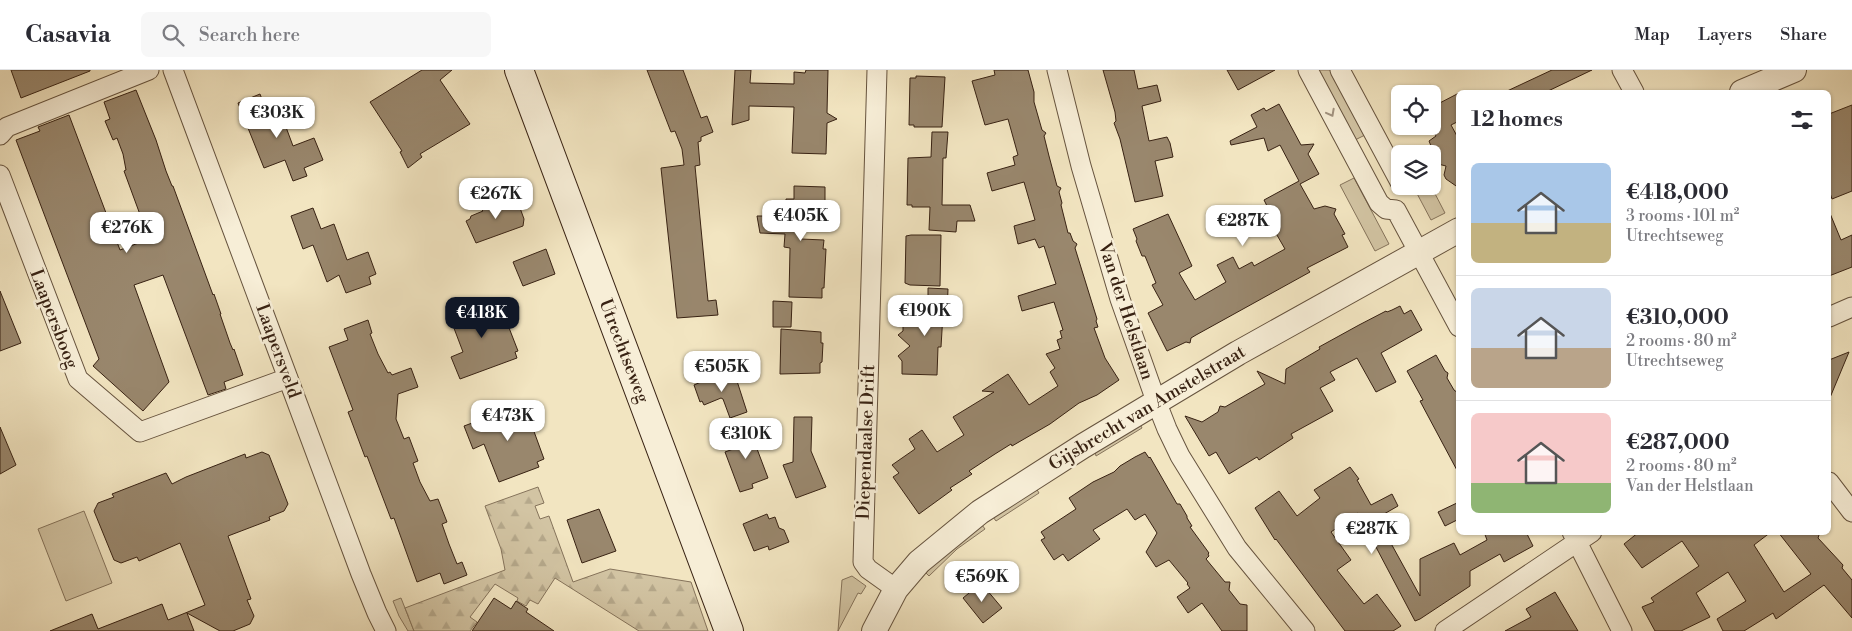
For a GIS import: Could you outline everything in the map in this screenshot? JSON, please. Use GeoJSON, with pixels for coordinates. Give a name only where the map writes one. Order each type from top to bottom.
{"type":"FeatureCollection","features":[{"type":"Feature","properties":{"kind":"main road","name":"Utrechtseweg"},"geometry":{"type":"LineString","coordinates":[[520,70],[729,631]]}},
{"type":"Feature","properties":{"kind":"street"},"geometry":{"type":"LineString","coordinates":[[0,135],[7,128],[150,70]]}},
{"type":"Feature","properties":{"kind":"street","name":"Laapersveld"},"geometry":{"type":"LineString","coordinates":[[173,70],[361,574],[386,631]]}},
{"type":"Feature","properties":{"kind":"street","name":"Diependaalse Drift"},"geometry":{"type":"LineString","coordinates":[[877,70],[863,562],[868,569],[896,590]]}},
{"type":"Feature","properties":{"kind":"street","name":"Van der Helstlaan"},"geometry":{"type":"LineString","coordinates":[[1057,70],[1081,166],[1120,299],[1156,401],[1180,456],[1237,548],[1305,631]]}},
{"type":"Feature","properties":{"kind":"street"},"geometry":{"type":"LineString","coordinates":[[1308,70],[1379,203],[1386,210],[1396,210]]}},
{"type":"Feature","properties":{"kind":"street"},"geometry":{"type":"LineString","coordinates":[[1340,70],[1391,165]]}},
{"type":"Feature","properties":{"kind":"street"},"geometry":{"type":"LineString","coordinates":[[1622,70],[1633,90]]}},
{"type":"Feature","properties":{"kind":"street"},"geometry":{"type":"LineString","coordinates":[[1747,90],[1794,70]]}},
{"type":"Feature","properties":{"kind":"street","name":"Laapersboog"},"geometry":{"type":"LineString","coordinates":[[0,175],[78,379],[140,432],[288,378]]}},
{"type":"Feature","properties":{"kind":"street"},"geometry":{"type":"LineString","coordinates":[[1396,210],[1403,200],[1404,195]]}},
{"type":"Feature","properties":{"kind":"street"},"geometry":{"type":"LineString","coordinates":[[1396,210],[1456,322]]}},
{"type":"Feature","properties":{"kind":"street","name":"Gijsbrecht van Amstelstraat"},"geometry":{"type":"LineString","coordinates":[[874,631],[896,590],[919,562],[980,512],[1156,401],[1456,232]]}},
{"type":"Feature","properties":{"kind":"street"},"geometry":{"type":"LineString","coordinates":[[1831,316],[1852,307]]}},
{"type":"Feature","properties":{"kind":"street"},"geometry":{"type":"LineString","coordinates":[[1831,485],[1852,512]]}},
{"type":"Feature","properties":{"kind":"street"},"geometry":{"type":"LineString","coordinates":[[1445,631],[1580,536],[1622,631]]}},
{"type":"Feature","properties":{"kind":"green space"},"geometry":{"type":"Polygon","coordinates":[[[1315,70],[1333,70],[1365,135],[1355,140],[1315,70]]]}},
{"type":"Feature","properties":{"kind":"green space"},"geometry":{"type":"Polygon","coordinates":[[[1354,178],[1389,244],[1375,251],[1340,185],[1354,178]]]}},
{"type":"Feature","properties":{"kind":"green space"},"geometry":{"type":"Polygon","coordinates":[[[1418,195],[1436,195],[1445,213],[1431,220],[1418,195]]]}},
{"type":"Feature","properties":{"kind":"green space"},"geometry":{"type":"Polygon","coordinates":[[[1140,424],[1142,428],[1096,456],[1095,451],[1140,424]]]}},
{"type":"Feature","properties":{"kind":"green space"},"geometry":{"type":"Polygon","coordinates":[[[538,487],[544,503],[535,506],[540,519],[549,516],[573,582],[610,569],[691,582],[708,631],[639,631],[555,578],[538,604],[530,600],[526,606],[517,601],[518,598],[495,584],[470,617],[477,622],[470,631],[414,631],[405,608],[505,570],[501,549],[485,506],[538,487]]]}},
{"type":"Feature","properties":{"kind":"green space"},"geometry":{"type":"Polygon","coordinates":[[[1036,488],[1039,493],[996,521],[993,517],[1036,488]]]}},
{"type":"Feature","properties":{"kind":"green space"},"geometry":{"type":"Polygon","coordinates":[[[84,511],[112,583],[66,601],[38,529],[84,511]]]}},
{"type":"Feature","properties":{"kind":"green space"},"geometry":{"type":"Polygon","coordinates":[[[982,525],[985,529],[957,549],[929,576],[926,573],[939,559],[982,525]]]}},
{"type":"Feature","properties":{"kind":"green space"},"geometry":{"type":"Polygon","coordinates":[[[852,576],[866,586],[861,594],[858,593],[838,631],[842,580],[852,576]]]}},
{"type":"Feature","properties":{"kind":"green space"},"geometry":{"type":"Polygon","coordinates":[[[401,598],[414,631],[408,631],[393,601],[401,598]]]}},
{"type":"Feature","properties":{"kind":"building"},"geometry":{"type":"Polygon","coordinates":[[[11,70],[90,70],[90,71],[21,98],[11,70]]]}},
{"type":"Feature","properties":{"kind":"building"},"geometry":{"type":"Polygon","coordinates":[[[422,70],[452,70],[440,80],[470,124],[420,154],[422,157],[408,168],[400,152],[402,151],[370,102],[422,70]]]}},
{"type":"Feature","properties":{"kind":"building"},"geometry":{"type":"Polygon","coordinates":[[[647,70],[683,70],[701,118],[707,116],[713,132],[701,137],[701,141],[698,142],[700,165],[695,166],[708,301],[716,300],[718,315],[677,318],[661,168],[684,165],[682,149],[675,131],[671,132],[647,70]]]}},
{"type":"Feature","properties":{"kind":"building"},"geometry":{"type":"Polygon","coordinates":[[[735,70],[751,70],[750,83],[794,84],[794,72],[805,73],[806,70],[828,70],[827,113],[837,119],[827,123],[826,154],[792,153],[794,107],[749,106],[749,120],[732,125],[735,70]]]}},
{"type":"Feature","properties":{"kind":"building"},"geometry":{"type":"Polygon","coordinates":[[[994,70],[1028,70],[1042,130],[1046,133],[1044,136],[1057,186],[1061,188],[1059,192],[1061,205],[1068,233],[1070,233],[1073,241],[1077,244],[1075,248],[1097,319],[1098,327],[1094,328],[1105,358],[1119,380],[1097,395],[1079,403],[1050,424],[1012,446],[1011,444],[969,471],[972,474],[950,488],[952,490],[919,514],[893,477],[899,473],[892,465],[915,449],[909,439],[922,430],[937,452],[964,435],[953,417],[994,392],[982,391],[1008,374],[1029,405],[1058,386],[1050,372],[1055,368],[1046,354],[1060,349],[1057,340],[1062,338],[1060,331],[1063,330],[1054,302],[1022,311],[1018,296],[1056,284],[1044,246],[1039,248],[1035,239],[1018,244],[1014,226],[1035,220],[1024,182],[992,191],[987,173],[1015,165],[1013,157],[1018,155],[1008,119],[985,125],[972,81],[995,75],[994,70]]]}},
{"type":"Feature","properties":{"kind":"building"},"geometry":{"type":"Polygon","coordinates":[[[1103,70],[1134,70],[1138,89],[1157,85],[1161,101],[1142,106],[1149,141],[1167,137],[1170,143],[1173,157],[1155,161],[1163,196],[1135,202],[1120,139],[1114,123],[1116,121],[1115,112],[1103,70]]]}},
{"type":"Feature","properties":{"kind":"building"},"geometry":{"type":"Polygon","coordinates":[[[1227,70],[1275,70],[1238,90],[1227,70]]]}},
{"type":"Feature","properties":{"kind":"building"},"geometry":{"type":"Polygon","coordinates":[[[1552,70],[1592,70],[1550,90],[1509,90],[1552,70]]]}},
{"type":"Feature","properties":{"kind":"building"},"geometry":{"type":"Polygon","coordinates":[[[916,76],[945,77],[942,127],[914,127],[914,125],[909,125],[910,78],[916,78],[916,76]]]}},
{"type":"Feature","properties":{"kind":"building"},"geometry":{"type":"Polygon","coordinates":[[[136,90],[243,375],[224,382],[226,389],[208,395],[163,275],[134,285],[169,382],[143,411],[93,366],[99,359],[16,140],[40,131],[38,127],[69,115],[120,250],[149,239],[124,171],[126,170],[123,154],[117,138],[113,140],[105,121],[110,119],[104,102],[136,90]]]}},
{"type":"Feature","properties":{"kind":"building"},"geometry":{"type":"Polygon","coordinates":[[[260,94],[268,115],[280,111],[293,146],[314,138],[323,160],[304,168],[307,176],[293,181],[285,160],[264,168],[238,103],[260,94]]]}},
{"type":"Feature","properties":{"kind":"building"},"geometry":{"type":"Polygon","coordinates":[[[1456,95],[1456,122],[1451,125],[1456,134],[1456,186],[1446,179],[1444,175],[1446,166],[1441,165],[1441,145],[1431,145],[1429,141],[1441,135],[1441,102],[1456,95]]]}},
{"type":"Feature","properties":{"kind":"building"},"geometry":{"type":"Polygon","coordinates":[[[1279,104],[1301,145],[1314,144],[1308,154],[1319,174],[1300,184],[1314,209],[1325,206],[1336,209],[1334,214],[1345,234],[1342,235],[1348,247],[1307,268],[1310,272],[1191,338],[1190,343],[1186,342],[1167,351],[1148,313],[1163,305],[1152,285],[1156,283],[1145,256],[1142,256],[1133,229],[1168,214],[1192,266],[1179,273],[1195,300],[1226,282],[1217,265],[1233,257],[1239,269],[1252,262],[1254,266],[1285,249],[1266,216],[1271,214],[1264,200],[1299,181],[1280,145],[1268,151],[1264,138],[1231,145],[1230,141],[1257,127],[1251,115],[1264,108],[1266,111],[1279,104]]]}},
{"type":"Feature","properties":{"kind":"building"},"geometry":{"type":"Polygon","coordinates":[[[1852,105],[1852,191],[1832,199],[1831,196],[1831,113],[1852,105]]]}},
{"type":"Feature","properties":{"kind":"building"},"geometry":{"type":"Polygon","coordinates":[[[932,132],[948,132],[946,158],[943,158],[942,205],[970,205],[975,221],[957,221],[956,232],[929,230],[930,207],[912,207],[912,205],[907,205],[908,158],[931,157],[932,132]]]}},
{"type":"Feature","properties":{"kind":"building"},"geometry":{"type":"Polygon","coordinates":[[[794,186],[825,187],[825,211],[803,210],[801,239],[824,240],[823,249],[826,249],[822,298],[789,297],[790,248],[784,247],[785,234],[760,233],[757,216],[786,216],[786,199],[794,199],[794,186]]]}},
{"type":"Feature","properties":{"kind":"building"},"geometry":{"type":"Polygon","coordinates":[[[516,197],[524,219],[523,226],[476,243],[466,221],[471,216],[496,204],[501,198],[516,197]]]}},
{"type":"Feature","properties":{"kind":"building"},"geometry":{"type":"Polygon","coordinates":[[[313,208],[321,229],[334,224],[347,260],[368,252],[376,274],[369,277],[371,284],[346,293],[339,275],[327,282],[313,245],[303,249],[291,216],[313,208]]]}},
{"type":"Feature","properties":{"kind":"building"},"geometry":{"type":"Polygon","coordinates":[[[1831,216],[1841,240],[1852,235],[1852,267],[1831,275],[1831,216]]]}},
{"type":"Feature","properties":{"kind":"building"},"geometry":{"type":"Polygon","coordinates":[[[941,235],[940,286],[910,285],[905,283],[906,236],[941,235]]]}},
{"type":"Feature","properties":{"kind":"building"},"geometry":{"type":"Polygon","coordinates":[[[546,249],[555,274],[523,286],[513,262],[546,249]]]}},
{"type":"Feature","properties":{"kind":"building"},"geometry":{"type":"Polygon","coordinates":[[[928,288],[948,289],[947,314],[943,314],[941,347],[938,347],[937,375],[902,374],[902,361],[898,356],[910,346],[898,335],[903,331],[903,318],[928,318],[928,288]]]}},
{"type":"Feature","properties":{"kind":"building"},"geometry":{"type":"Polygon","coordinates":[[[0,291],[21,343],[0,351],[0,291]]]}},
{"type":"Feature","properties":{"kind":"building"},"geometry":{"type":"Polygon","coordinates":[[[489,300],[491,305],[499,302],[518,351],[515,352],[517,358],[460,379],[451,357],[463,352],[449,315],[489,300]]]}},
{"type":"Feature","properties":{"kind":"building"},"geometry":{"type":"Polygon","coordinates":[[[773,301],[792,302],[791,327],[773,327],[773,301]]]}},
{"type":"Feature","properties":{"kind":"building"},"geometry":{"type":"Polygon","coordinates":[[[1400,306],[1404,314],[1411,310],[1422,330],[1381,353],[1396,382],[1376,392],[1357,358],[1330,372],[1335,380],[1320,388],[1333,411],[1291,434],[1293,438],[1259,460],[1257,457],[1229,474],[1216,452],[1209,456],[1185,416],[1202,422],[1218,412],[1220,406],[1225,407],[1265,384],[1257,371],[1285,384],[1286,369],[1320,349],[1319,347],[1386,311],[1400,306]]]}},
{"type":"Feature","properties":{"kind":"building"},"geometry":{"type":"Polygon","coordinates":[[[368,320],[372,333],[370,334],[388,373],[390,372],[392,375],[411,368],[418,387],[398,394],[396,419],[404,439],[409,437],[418,461],[413,463],[420,482],[430,501],[438,499],[447,522],[442,524],[449,544],[457,564],[462,562],[467,575],[444,584],[440,573],[417,582],[394,518],[391,519],[348,412],[353,410],[329,347],[348,340],[344,329],[368,320]]]}},
{"type":"Feature","properties":{"kind":"building"},"geometry":{"type":"Polygon","coordinates":[[[781,329],[821,332],[821,343],[823,343],[820,373],[780,374],[781,329]]]}},
{"type":"Feature","properties":{"kind":"building"},"geometry":{"type":"Polygon","coordinates":[[[1849,352],[1831,395],[1831,359],[1849,352]]]}},
{"type":"Feature","properties":{"kind":"building"},"geometry":{"type":"Polygon","coordinates":[[[1436,355],[1448,373],[1447,378],[1456,392],[1456,468],[1420,401],[1423,400],[1407,371],[1436,355]]]}},
{"type":"Feature","properties":{"kind":"building"},"geometry":{"type":"Polygon","coordinates":[[[726,371],[730,380],[736,378],[747,412],[730,418],[723,399],[721,398],[704,405],[702,401],[700,402],[694,385],[726,371]]]}},
{"type":"Feature","properties":{"kind":"building"},"geometry":{"type":"Polygon","coordinates":[[[524,404],[544,459],[537,462],[539,467],[499,482],[484,444],[473,449],[464,426],[524,404]]]}},
{"type":"Feature","properties":{"kind":"building"},"geometry":{"type":"Polygon","coordinates":[[[794,417],[812,417],[811,451],[826,487],[796,498],[783,465],[793,462],[794,417]]]}},
{"type":"Feature","properties":{"kind":"building"},"geometry":{"type":"Polygon","coordinates":[[[748,425],[768,478],[752,484],[753,488],[740,492],[725,452],[736,448],[730,431],[748,425]]]}},
{"type":"Feature","properties":{"kind":"building"},"geometry":{"type":"Polygon","coordinates":[[[0,427],[16,465],[0,474],[0,427]]]}},
{"type":"Feature","properties":{"kind":"building"},"geometry":{"type":"Polygon","coordinates":[[[262,452],[269,455],[288,504],[284,511],[269,517],[270,520],[228,536],[251,599],[247,600],[254,616],[250,624],[233,631],[220,631],[187,613],[194,631],[50,631],[92,614],[98,629],[162,604],[168,620],[205,605],[180,543],[139,561],[137,557],[121,563],[114,560],[94,511],[98,503],[114,497],[112,494],[166,473],[172,484],[245,454],[246,458],[262,452]]]}},
{"type":"Feature","properties":{"kind":"building"},"geometry":{"type":"Polygon","coordinates":[[[1145,452],[1150,457],[1177,504],[1180,504],[1192,526],[1190,527],[1209,553],[1206,559],[1225,582],[1230,582],[1229,590],[1240,604],[1247,605],[1247,631],[1222,631],[1202,603],[1188,613],[1177,597],[1190,588],[1188,583],[1169,560],[1156,567],[1146,552],[1157,533],[1145,514],[1135,520],[1127,509],[1093,530],[1100,539],[1068,561],[1063,554],[1054,560],[1041,540],[1045,538],[1041,532],[1076,509],[1069,498],[1145,452]]]}},
{"type":"Feature","properties":{"kind":"building"},"geometry":{"type":"Polygon","coordinates":[[[1350,467],[1359,479],[1357,480],[1371,505],[1392,494],[1398,506],[1377,518],[1420,596],[1420,559],[1454,543],[1460,555],[1487,540],[1485,535],[1528,535],[1533,546],[1504,562],[1500,554],[1470,571],[1470,586],[1415,621],[1358,513],[1331,532],[1351,560],[1337,570],[1364,604],[1377,594],[1401,626],[1393,631],[1345,631],[1275,540],[1255,508],[1279,491],[1297,516],[1320,498],[1314,490],[1350,467]]]}},
{"type":"Feature","properties":{"kind":"building"},"geometry":{"type":"Polygon","coordinates":[[[1456,503],[1456,520],[1445,526],[1438,512],[1456,503]]]}},
{"type":"Feature","properties":{"kind":"building"},"geometry":{"type":"Polygon","coordinates":[[[599,509],[616,551],[582,563],[567,520],[599,509]]]}},
{"type":"Feature","properties":{"kind":"building"},"geometry":{"type":"Polygon","coordinates":[[[767,514],[769,519],[775,517],[779,528],[784,530],[789,542],[769,550],[768,546],[754,551],[743,524],[767,514]]]}},
{"type":"Feature","properties":{"kind":"building"},"geometry":{"type":"Polygon","coordinates":[[[1635,535],[1767,535],[1754,545],[1784,592],[1811,574],[1780,535],[1819,535],[1818,538],[1843,565],[1842,568],[1852,580],[1852,618],[1824,585],[1776,619],[1773,613],[1744,631],[1723,631],[1717,619],[1746,601],[1728,572],[1696,593],[1710,617],[1681,631],[1655,631],[1642,607],[1654,602],[1651,598],[1699,566],[1682,541],[1642,568],[1624,544],[1635,535]]]}},
{"type":"Feature","properties":{"kind":"building"},"geometry":{"type":"Polygon","coordinates":[[[981,583],[1002,608],[983,623],[963,598],[981,583]]]}},
{"type":"Feature","properties":{"kind":"building"},"geometry":{"type":"Polygon","coordinates":[[[1555,592],[1578,631],[1505,631],[1531,617],[1526,609],[1555,592]]]}},
{"type":"Feature","properties":{"kind":"building"},"geometry":{"type":"Polygon","coordinates":[[[494,598],[511,609],[516,601],[528,609],[526,612],[554,631],[472,631],[494,598]]]}}]}
